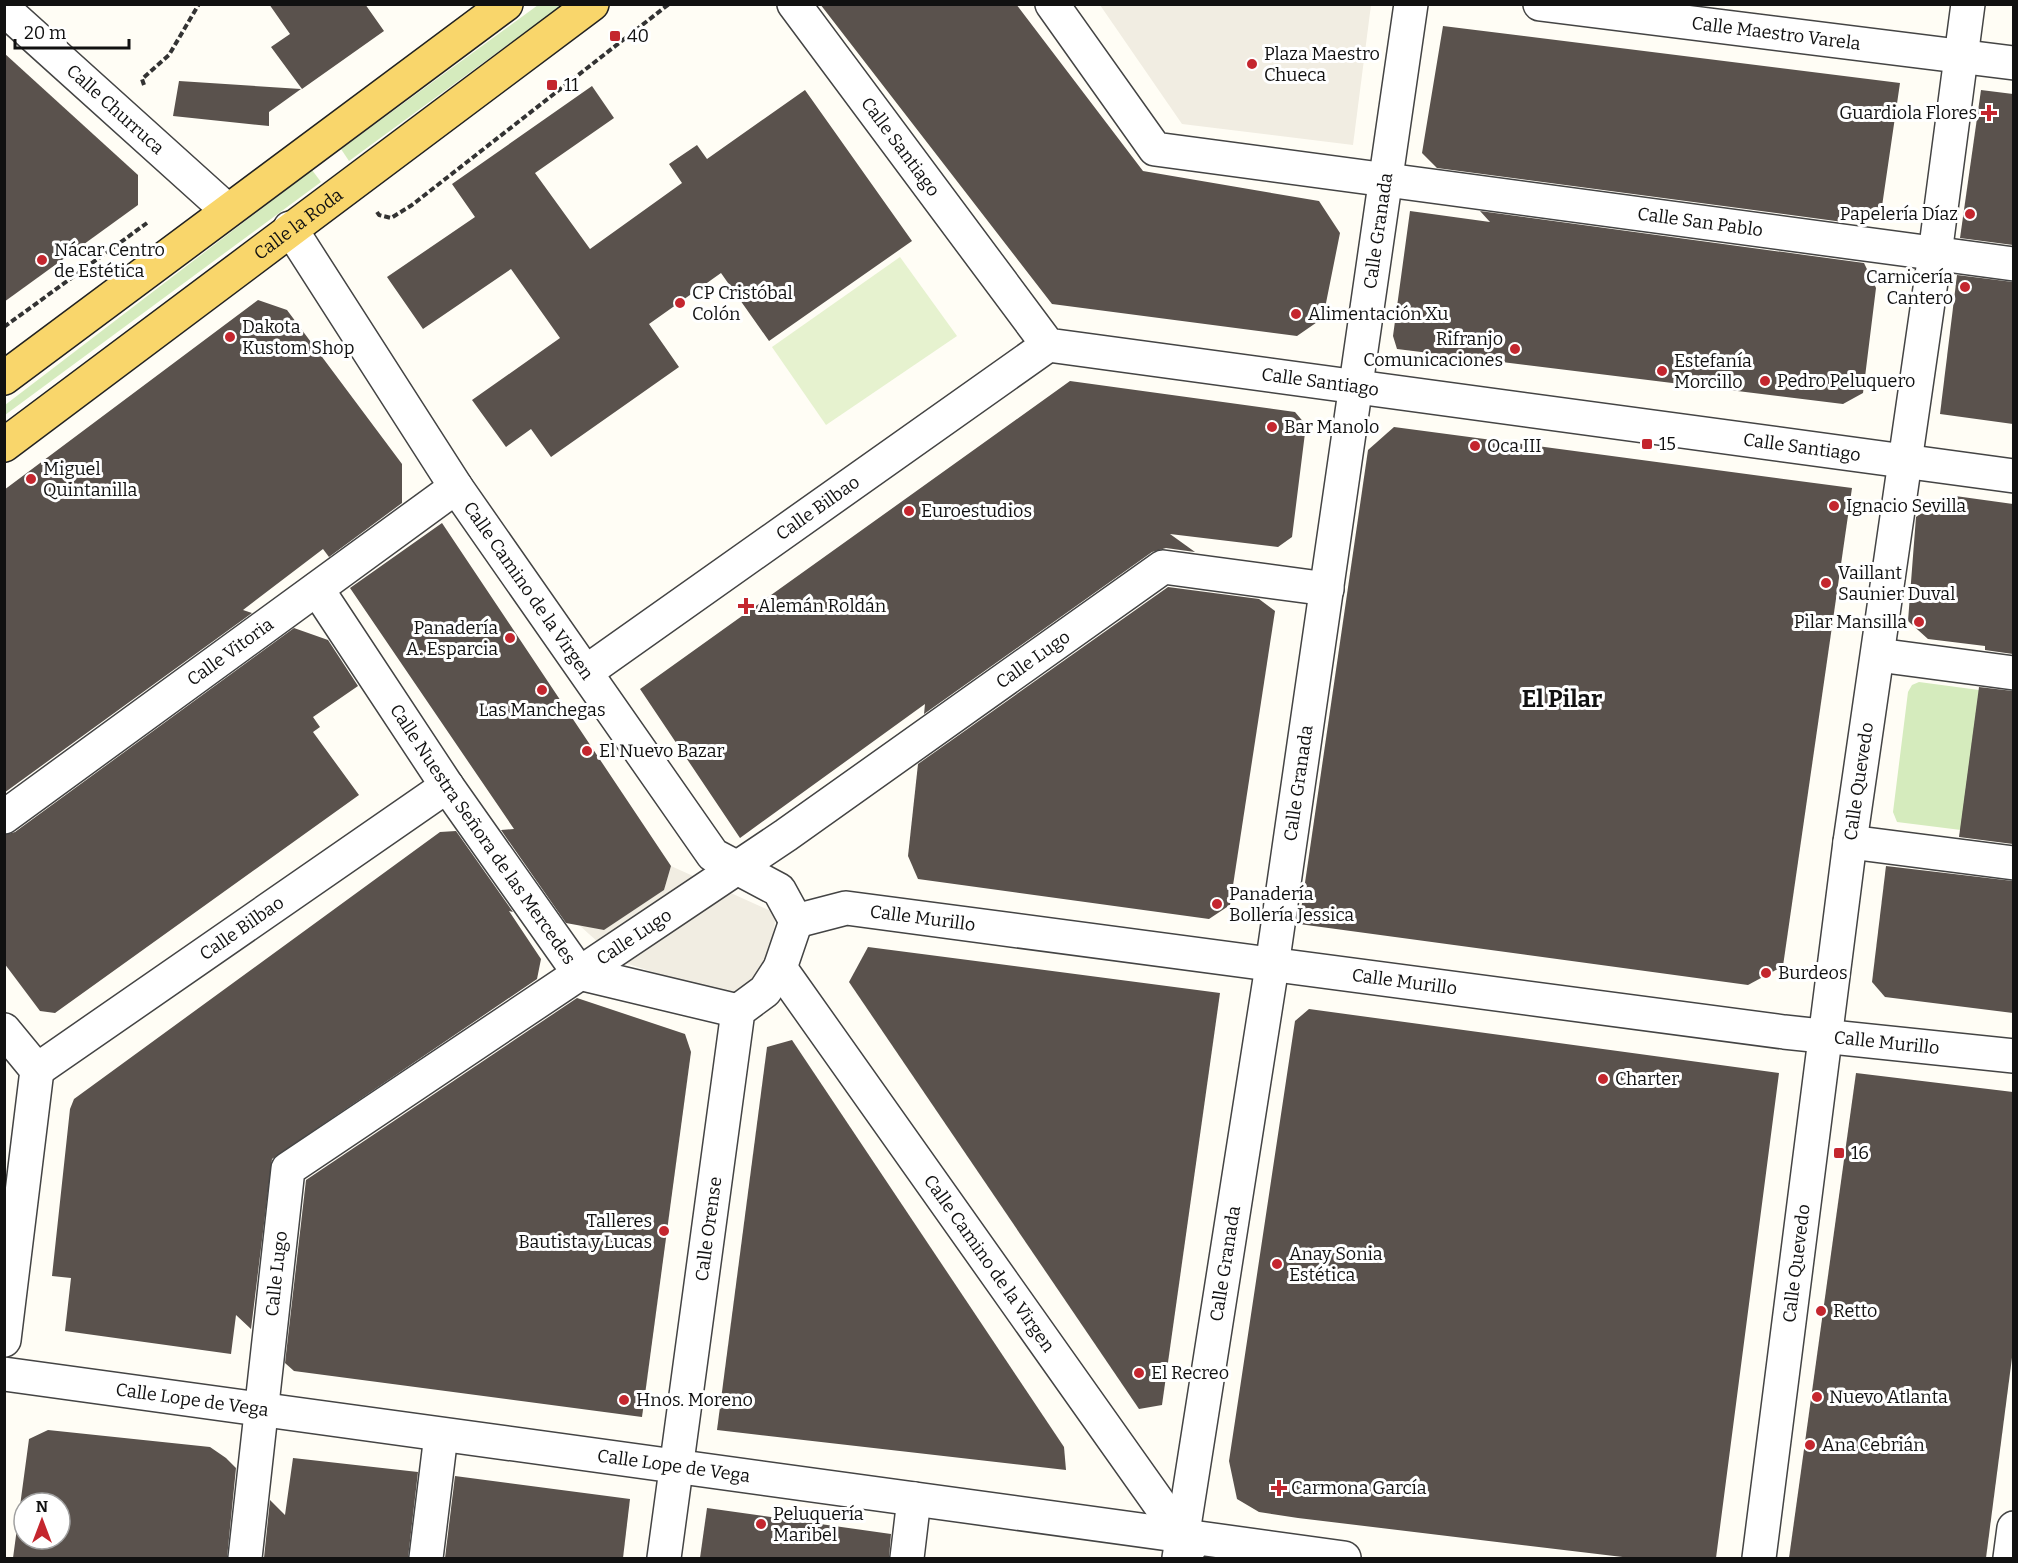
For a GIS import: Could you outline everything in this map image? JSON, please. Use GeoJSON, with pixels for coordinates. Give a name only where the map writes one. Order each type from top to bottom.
{"type":"FeatureCollection","features":[{"type":"Feature","properties":{"kind":"main road"},"geometry":{"type":"LineString","coordinates":[[4,378],[506,4]]}},
{"type":"Feature","properties":{"kind":"main road","name":"Calle la Roda"},"geometry":{"type":"LineString","coordinates":[[4,445],[290,228],[592,4]]}},
{"type":"Feature","properties":{"kind":"street","name":"Calle Santiago"},"geometry":{"type":"LineString","coordinates":[[794,4],[1048,345],[2013,476]]}},
{"type":"Feature","properties":{"kind":"street"},"geometry":{"type":"LineString","coordinates":[[1052,4],[1155,149],[1384,182]]}},
{"type":"Feature","properties":{"kind":"street","name":"Calle Granada"},"geometry":{"type":"LineString","coordinates":[[1186,1551],[1411,4]]}},
{"type":"Feature","properties":{"kind":"street","name":"Calle Maestro Varela"},"geometry":{"type":"LineString","coordinates":[[1540,4],[2013,63]]}},
{"type":"Feature","properties":{"kind":"street","name":"Calle Quevedo"},"geometry":{"type":"LineString","coordinates":[[1759,1558],[1850,842],[1963,56],[1968,4]]}},
{"type":"Feature","properties":{"kind":"street","name":"Calle Churruca"},"geometry":{"type":"LineString","coordinates":[[4,9],[227,210]]}},
{"type":"Feature","properties":{"kind":"street","name":"Calle San Pablo"},"geometry":{"type":"LineString","coordinates":[[1384,182],[2013,264]]}},
{"type":"Feature","properties":{"kind":"street","name":"Calle Camino de la Virgen"},"geometry":{"type":"LineString","coordinates":[[290,228],[456,487],[713,855],[779,890],[796,921]]}},
{"type":"Feature","properties":{"kind":"street","name":"Calle Bilbao"},"geometry":{"type":"LineString","coordinates":[[586,672],[1048,345]]}},
{"type":"Feature","properties":{"kind":"street","name":"Calle Vitoria"},"geometry":{"type":"LineString","coordinates":[[4,817],[456,487]]}},
{"type":"Feature","properties":{"kind":"street","name":"Calle Lugo"},"geometry":{"type":"LineString","coordinates":[[245,1558],[288,1169],[736,867],[1163,567],[1327,589]]}},
{"type":"Feature","properties":{"kind":"street","name":"Calle Nuestra Señora de las Mercedes"},"geometry":{"type":"LineString","coordinates":[[317,588],[447,786],[579,973],[738,1011]]}},
{"type":"Feature","properties":{"kind":"street"},"geometry":{"type":"LineString","coordinates":[[1878,655],[2013,673]]}},
{"type":"Feature","properties":{"kind":"street","name":"Calle Bilbao"},"geometry":{"type":"LineString","coordinates":[[37,1070],[447,786]]}},
{"type":"Feature","properties":{"kind":"street"},"geometry":{"type":"LineString","coordinates":[[1850,842],[2013,863]]}},
{"type":"Feature","properties":{"kind":"street","name":"Calle Murillo"},"geometry":{"type":"LineString","coordinates":[[796,921],[846,908],[1824,1037],[2013,1056]]}},
{"type":"Feature","properties":{"kind":"street"},"geometry":{"type":"LineString","coordinates":[[738,1011],[765,991],[780,968],[796,921]]}},
{"type":"Feature","properties":{"kind":"street","name":"Calle Camino de la Virgen"},"geometry":{"type":"LineString","coordinates":[[780,968],[1131,1467],[1186,1551]]}},
{"type":"Feature","properties":{"kind":"street","name":"Calle Orense"},"geometry":{"type":"LineString","coordinates":[[664,1558],[738,1011]]}},
{"type":"Feature","properties":{"kind":"street"},"geometry":{"type":"LineString","coordinates":[[4,1030],[37,1070],[4,1340]]}},
{"type":"Feature","properties":{"kind":"street","name":"Calle Lope de Vega"},"geometry":{"type":"LineString","coordinates":[[4,1374],[914,1499],[1186,1551],[1344,1558]]}},
{"type":"Feature","properties":{"kind":"street"},"geometry":{"type":"LineString","coordinates":[[426,1558],[441,1435]]}},
{"type":"Feature","properties":{"kind":"street"},"geometry":{"type":"LineString","coordinates":[[907,1558],[914,1499]]}},
{"type":"Feature","properties":{"kind":"street"},"geometry":{"type":"LineString","coordinates":[[2010,1558],[2013,1528]]}},
{"type":"Feature","properties":{"kind":"path"},"geometry":{"type":"LineString","coordinates":[[146,89],[142,80],[169,55],[199,4]]}},
{"type":"Feature","properties":{"kind":"green space"},"geometry":{"type":"Polygon","coordinates":[[[538,5],[562,5],[349,161],[341,149],[538,5]]]}},
{"type":"Feature","properties":{"kind":"green space"},"geometry":{"type":"Polygon","coordinates":[[[312,170],[321,182],[5,415],[5,405],[312,170]]]}},
{"type":"Feature","properties":{"kind":"green space"},"geometry":{"type":"Polygon","coordinates":[[[900,257],[957,336],[826,425],[772,347],[900,257]]]}},
{"type":"Feature","properties":{"kind":"green space"},"geometry":{"type":"Polygon","coordinates":[[[1919,682],[1979,690],[1961,830],[1897,822],[1893,812],[1908,692],[1912,685],[1919,682]]]}},
{"type":"Feature","properties":{"kind":"shaded area","name":"Plaza Maestro Chueca"},"geometry":{"type":"Polygon","coordinates":[[[1100,5],[1371,5],[1353,145],[1182,124],[1100,5]]]}},
{"type":"Feature","properties":{"kind":"shaded area"},"geometry":{"type":"Polygon","coordinates":[[[671,866],[773,912],[775,922],[771,946],[756,978],[737,994],[721,994],[619,961],[579,925],[604,930],[664,890],[671,866]]]}},
{"type":"Feature","properties":{"kind":"building"},"geometry":{"type":"Polygon","coordinates":[[[269,4],[365,4],[384,31],[302,89],[271,47],[290,34],[269,4]]]}},
{"type":"Feature","properties":{"kind":"building"},"geometry":{"type":"Polygon","coordinates":[[[820,4],[1016,4],[1143,171],[1319,201],[1340,233],[1323,318],[1297,336],[1052,304],[820,4]]]}},
{"type":"Feature","properties":{"kind":"building"},"geometry":{"type":"Polygon","coordinates":[[[1443,26],[1900,83],[1880,220],[1840,215],[1843,222],[1437,168],[1422,153],[1443,26]]]}},
{"type":"Feature","properties":{"kind":"building"},"geometry":{"type":"Polygon","coordinates":[[[4,53],[138,175],[138,205],[4,302],[4,53]]]}},
{"type":"Feature","properties":{"kind":"building"},"geometry":{"type":"Polygon","coordinates":[[[179,81],[301,89],[269,112],[269,126],[173,116],[179,81]]]}},
{"type":"Feature","properties":{"kind":"building"},"geometry":{"type":"Polygon","coordinates":[[[592,86],[614,118],[535,173],[590,249],[682,183],[669,164],[697,145],[707,159],[805,90],[912,241],[769,341],[721,273],[649,324],[679,367],[551,457],[531,429],[506,447],[472,400],[560,338],[511,269],[423,329],[387,277],[475,217],[452,184],[592,86]]]}},
{"type":"Feature","properties":{"kind":"building"},"geometry":{"type":"Polygon","coordinates":[[[1981,90],[2013,94],[2013,245],[1960,238],[1981,90]]]}},
{"type":"Feature","properties":{"kind":"building"},"geometry":{"type":"Polygon","coordinates":[[[1410,211],[1490,222],[1480,211],[1864,263],[1876,288],[1863,393],[1843,404],[1397,349],[1393,336],[1410,211]]]}},
{"type":"Feature","properties":{"kind":"building"},"geometry":{"type":"Polygon","coordinates":[[[1957,275],[2013,282],[2013,424],[1940,414],[1957,275]]]}},
{"type":"Feature","properties":{"kind":"building"},"geometry":{"type":"Polygon","coordinates":[[[258,300],[287,310],[402,464],[402,503],[329,557],[323,549],[243,610],[252,613],[4,793],[4,490],[258,300]]]}},
{"type":"Feature","properties":{"kind":"building"},"geometry":{"type":"Polygon","coordinates":[[[1070,381],[1295,412],[1306,425],[1292,537],[1278,547],[1170,534],[1195,552],[1166,548],[1152,552],[924,714],[925,704],[740,838],[640,689],[1070,381]]]}},
{"type":"Feature","properties":{"kind":"building"},"geometry":{"type":"Polygon","coordinates":[[[1394,427],[1852,488],[1783,966],[1748,985],[1299,924],[1368,450],[1394,427]]]}},
{"type":"Feature","properties":{"kind":"building"},"geometry":{"type":"Polygon","coordinates":[[[1948,495],[2013,504],[2013,654],[1985,650],[1985,646],[1928,639],[1908,621],[1916,517],[1948,495]]]}},
{"type":"Feature","properties":{"kind":"building"},"geometry":{"type":"Polygon","coordinates":[[[442,523],[671,866],[664,890],[604,930],[566,923],[501,830],[514,829],[350,588],[442,523]]]}},
{"type":"Feature","properties":{"kind":"building"},"geometry":{"type":"Polygon","coordinates":[[[1168,587],[1259,599],[1275,611],[1230,905],[1209,919],[918,879],[908,856],[918,764],[1168,587]]]}},
{"type":"Feature","properties":{"kind":"building"},"geometry":{"type":"Polygon","coordinates":[[[294,628],[328,640],[358,686],[313,717],[320,727],[313,732],[359,795],[55,1013],[40,1011],[4,963],[4,835],[15,832],[294,628]]]}},
{"type":"Feature","properties":{"kind":"building"},"geometry":{"type":"Polygon","coordinates":[[[1979,687],[2013,691],[2013,844],[1959,837],[1979,687]]]}},
{"type":"Feature","properties":{"kind":"building"},"geometry":{"type":"Polygon","coordinates":[[[456,831],[513,912],[509,911],[541,959],[537,979],[272,1159],[251,1329],[236,1315],[231,1354],[65,1331],[71,1278],[52,1276],[70,1109],[74,1099],[440,832],[456,831]]]}},
{"type":"Feature","properties":{"kind":"building"},"geometry":{"type":"Polygon","coordinates":[[[1886,866],[2013,881],[2013,1013],[1885,997],[1872,982],[1886,866]]]}},
{"type":"Feature","properties":{"kind":"building"},"geometry":{"type":"Polygon","coordinates":[[[868,947],[1220,993],[1162,1405],[1139,1409],[849,982],[868,947]]]}},
{"type":"Feature","properties":{"kind":"building"},"geometry":{"type":"Polygon","coordinates":[[[577,998],[685,1034],[691,1052],[642,1417],[294,1371],[285,1363],[306,1180],[577,998]]]}},
{"type":"Feature","properties":{"kind":"building"},"geometry":{"type":"Polygon","coordinates":[[[1309,1009],[1779,1073],[1716,1558],[1631,1558],[1298,1518],[1259,1512],[1237,1499],[1229,1461],[1295,1021],[1309,1009]]]}},
{"type":"Feature","properties":{"kind":"building"},"geometry":{"type":"Polygon","coordinates":[[[792,1040],[1064,1447],[1066,1470],[717,1430],[767,1047],[792,1040]]]}},
{"type":"Feature","properties":{"kind":"building"},"geometry":{"type":"Polygon","coordinates":[[[1856,1073],[2013,1092],[2013,1350],[1986,1558],[1789,1558],[1856,1073]]]}},
{"type":"Feature","properties":{"kind":"building"},"geometry":{"type":"Polygon","coordinates":[[[48,1430],[210,1447],[236,1468],[227,1558],[13,1558],[14,1551],[72,1551],[72,1491],[22,1491],[29,1439],[48,1430]]]}},
{"type":"Feature","properties":{"kind":"building"},"geometry":{"type":"Polygon","coordinates":[[[293,1458],[418,1472],[408,1558],[264,1558],[270,1500],[285,1515],[293,1458]]]}},
{"type":"Feature","properties":{"kind":"building"},"geometry":{"type":"Polygon","coordinates":[[[455,1476],[630,1499],[623,1558],[445,1558],[455,1476]]]}},
{"type":"Feature","properties":{"kind":"building"},"geometry":{"type":"Polygon","coordinates":[[[707,1508],[891,1534],[889,1558],[700,1558],[707,1508]]]}},
{"type":"Feature","properties":{"kind":"place","name":"40"},"geometry":{"type":"Point","coordinates":[615,36]}},
{"type":"Feature","properties":{"kind":"place","name":"Plaza Maestro Chueca"},"geometry":{"type":"Point","coordinates":[1252,64]}},
{"type":"Feature","properties":{"kind":"place","name":"11"},"geometry":{"type":"Point","coordinates":[552,85]}},
{"type":"Feature","properties":{"kind":"place","name":"Guardiola Flores"},"geometry":{"type":"Point","coordinates":[1989,113]}},
{"type":"Feature","properties":{"kind":"place","name":"Papelería Díaz"},"geometry":{"type":"Point","coordinates":[1970,214]}},
{"type":"Feature","properties":{"kind":"place","name":"Nácar Centro de Estética"},"geometry":{"type":"Point","coordinates":[42,260]}},
{"type":"Feature","properties":{"kind":"place","name":"Carnicería Cantero"},"geometry":{"type":"Point","coordinates":[1965,287]}},
{"type":"Feature","properties":{"kind":"place","name":"CP Cristóbal Colón"},"geometry":{"type":"Point","coordinates":[680,303]}},
{"type":"Feature","properties":{"kind":"place","name":"Alimentación Xu"},"geometry":{"type":"Point","coordinates":[1296,314]}},
{"type":"Feature","properties":{"kind":"place","name":"Dakota Kustom Shop"},"geometry":{"type":"Point","coordinates":[230,337]}},
{"type":"Feature","properties":{"kind":"place","name":"Rifranjo Comunicaciones"},"geometry":{"type":"Point","coordinates":[1515,349]}},
{"type":"Feature","properties":{"kind":"place","name":"Estefanía Morcillo"},"geometry":{"type":"Point","coordinates":[1662,371]}},
{"type":"Feature","properties":{"kind":"place","name":"Pedro Peluquero"},"geometry":{"type":"Point","coordinates":[1765,381]}},
{"type":"Feature","properties":{"kind":"place","name":"Bar Manolo"},"geometry":{"type":"Point","coordinates":[1272,427]}},
{"type":"Feature","properties":{"kind":"place","name":"15"},"geometry":{"type":"Point","coordinates":[1647,444]}},
{"type":"Feature","properties":{"kind":"place","name":"Oca III"},"geometry":{"type":"Point","coordinates":[1475,446]}},
{"type":"Feature","properties":{"kind":"place","name":"Miguel Quintanilla"},"geometry":{"type":"Point","coordinates":[31,479]}},
{"type":"Feature","properties":{"kind":"place","name":"Ignacio Sevilla"},"geometry":{"type":"Point","coordinates":[1834,506]}},
{"type":"Feature","properties":{"kind":"place","name":"Euroestudios"},"geometry":{"type":"Point","coordinates":[909,511]}},
{"type":"Feature","properties":{"kind":"place","name":"Vaillant Saunier Duval"},"geometry":{"type":"Point","coordinates":[1826,583]}},
{"type":"Feature","properties":{"kind":"place","name":"Alemán Roldán"},"geometry":{"type":"Point","coordinates":[746,606]}},
{"type":"Feature","properties":{"kind":"place","name":"Pilar Mansilla"},"geometry":{"type":"Point","coordinates":[1919,622]}},
{"type":"Feature","properties":{"kind":"place","name":"Panadería A. Esparcia"},"geometry":{"type":"Point","coordinates":[510,638]}},
{"type":"Feature","properties":{"kind":"place","name":"Las Manchegas"},"geometry":{"type":"Point","coordinates":[542,690]}},
{"type":"Feature","properties":{"kind":"place","name":"El Nuevo Bazar"},"geometry":{"type":"Point","coordinates":[587,751]}},
{"type":"Feature","properties":{"kind":"place","name":"Panadería Bollería Jessica"},"geometry":{"type":"Point","coordinates":[1217,904]}},
{"type":"Feature","properties":{"kind":"place","name":"Burdeos"},"geometry":{"type":"Point","coordinates":[1766,973]}},
{"type":"Feature","properties":{"kind":"place","name":"Charter"},"geometry":{"type":"Point","coordinates":[1603,1079]}},
{"type":"Feature","properties":{"kind":"place","name":"16"},"geometry":{"type":"Point","coordinates":[1839,1153]}},
{"type":"Feature","properties":{"kind":"place","name":"Talleres Bautista y Lucas"},"geometry":{"type":"Point","coordinates":[664,1231]}},
{"type":"Feature","properties":{"kind":"place","name":"Anay Sonia Estética"},"geometry":{"type":"Point","coordinates":[1277,1264]}},
{"type":"Feature","properties":{"kind":"place","name":"Retto"},"geometry":{"type":"Point","coordinates":[1821,1311]}},
{"type":"Feature","properties":{"kind":"place","name":"El Recreo"},"geometry":{"type":"Point","coordinates":[1139,1373]}},
{"type":"Feature","properties":{"kind":"place","name":"Nuevo Atlanta"},"geometry":{"type":"Point","coordinates":[1817,1397]}},
{"type":"Feature","properties":{"kind":"place","name":"Hnos. Moreno"},"geometry":{"type":"Point","coordinates":[624,1400]}},
{"type":"Feature","properties":{"kind":"place","name":"Ana Cebrián"},"geometry":{"type":"Point","coordinates":[1810,1445]}},
{"type":"Feature","properties":{"kind":"place","name":"Carmona García"},"geometry":{"type":"Point","coordinates":[1279,1488]}},
{"type":"Feature","properties":{"kind":"place","name":"Peluquería Maribel"},"geometry":{"type":"Point","coordinates":[761,1524]}},
{"type":"Feature","properties":{"kind":"district","name":"El Pilar"},"geometry":{"type":"Point","coordinates":[1562,699]}}]}
